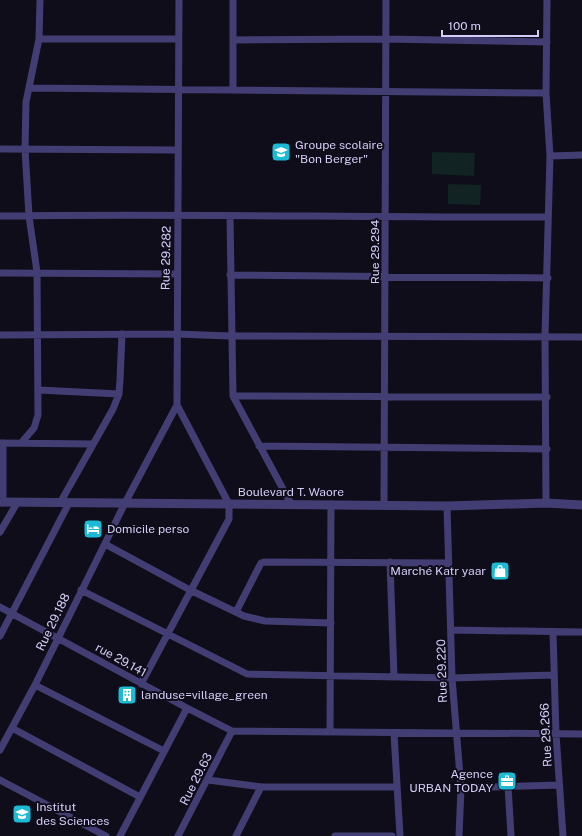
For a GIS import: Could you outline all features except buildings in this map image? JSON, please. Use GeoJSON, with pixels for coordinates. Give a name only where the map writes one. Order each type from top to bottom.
{"type":"FeatureCollection","features":[{"type":"Feature","properties":{"kind":"street"},"geometry":{"type":"LineString","coordinates":[[22,442],[34,428],[38,415],[39,335],[37,272],[29,216],[25,150],[26,102],[39,39],[40,0]]}},
{"type":"Feature","properties":{"kind":"street","name":"Rue 29.282"},"geometry":{"type":"LineString","coordinates":[[179,0],[178,215],[176,274],[177,405],[229,504]]}},
{"type":"Feature","properties":{"kind":"street"},"geometry":{"type":"LineString","coordinates":[[233,0],[233,90]]}},
{"type":"Feature","properties":{"kind":"street","name":"Rue 29.294"},"geometry":{"type":"LineString","coordinates":[[384,504],[386,218],[384,39],[386,0]]}},
{"type":"Feature","properties":{"kind":"street"},"geometry":{"type":"LineString","coordinates":[[546,503],[547,397],[545,336],[548,278],[547,217],[550,156],[546,93],[548,0]]}},
{"type":"Feature","properties":{"kind":"street"},"geometry":{"type":"LineString","coordinates":[[39,39],[178,39]]}},
{"type":"Feature","properties":{"kind":"street"},"geometry":{"type":"LineString","coordinates":[[234,40],[384,39],[547,42]]}},
{"type":"Feature","properties":{"kind":"street"},"geometry":{"type":"LineString","coordinates":[[29,88],[546,93]]}},
{"type":"Feature","properties":{"kind":"street"},"geometry":{"type":"LineString","coordinates":[[0,149],[178,150]]}},
{"type":"Feature","properties":{"kind":"street"},"geometry":{"type":"LineString","coordinates":[[550,156],[582,155]]}},
{"type":"Feature","properties":{"kind":"street"},"geometry":{"type":"LineString","coordinates":[[0,216],[178,215],[386,218],[547,217]]}},
{"type":"Feature","properties":{"kind":"street"},"geometry":{"type":"LineString","coordinates":[[230,216],[230,336],[233,396],[291,504]]}},
{"type":"Feature","properties":{"kind":"street"},"geometry":{"type":"LineString","coordinates":[[0,273],[37,272],[176,274]]}},
{"type":"Feature","properties":{"kind":"street"},"geometry":{"type":"LineString","coordinates":[[230,275],[386,275],[548,278]]}},
{"type":"Feature","properties":{"kind":"street"},"geometry":{"type":"LineString","coordinates":[[0,636],[93,444],[113,409],[119,394],[122,334]]}},
{"type":"Feature","properties":{"kind":"street"},"geometry":{"type":"LineString","coordinates":[[0,335],[176,334],[230,336],[582,337]]}},
{"type":"Feature","properties":{"kind":"street"},"geometry":{"type":"LineString","coordinates":[[38,390],[119,394]]}},
{"type":"Feature","properties":{"kind":"street"},"geometry":{"type":"LineString","coordinates":[[233,396],[547,397]]}},
{"type":"Feature","properties":{"kind":"street","name":"Rue 29.188"},"geometry":{"type":"LineString","coordinates":[[0,750],[35,685],[125,503],[177,405]]}},
{"type":"Feature","properties":{"kind":"street"},"geometry":{"type":"LineString","coordinates":[[2,502],[2,443],[22,442],[93,444]]}},
{"type":"Feature","properties":{"kind":"street"},"geometry":{"type":"LineString","coordinates":[[259,446],[384,446],[547,449]]}},
{"type":"Feature","properties":{"kind":"street","name":"Boulevard T. Waore"},"geometry":{"type":"LineString","coordinates":[[2,502],[384,504],[447,506],[546,503],[582,505]]}},
{"type":"Feature","properties":{"kind":"street"},"geometry":{"type":"LineString","coordinates":[[0,532],[17,503]]}},
{"type":"Feature","properties":{"kind":"street"},"geometry":{"type":"LineString","coordinates":[[141,684],[166,634],[229,519],[229,504]]}},
{"type":"Feature","properties":{"kind":"street"},"geometry":{"type":"LineString","coordinates":[[330,732],[332,562],[331,504]]}},
{"type":"Feature","properties":{"kind":"street","name":"Rue 29.220"},"geometry":{"type":"LineString","coordinates":[[447,506],[452,678],[461,788],[459,836]]}},
{"type":"Feature","properties":{"kind":"street"},"geometry":{"type":"LineString","coordinates":[[104,544],[190,590],[255,620],[331,623]]}},
{"type":"Feature","properties":{"kind":"street"},"geometry":{"type":"LineString","coordinates":[[236,612],[263,562],[448,563]]}},
{"type":"Feature","properties":{"kind":"street"},"geometry":{"type":"LineString","coordinates":[[390,562],[394,677]]}},
{"type":"Feature","properties":{"kind":"street"},"geometry":{"type":"LineString","coordinates":[[81,590],[247,674],[331,677],[452,678],[554,676]]}},
{"type":"Feature","properties":{"kind":"street","name":"rue 29.141"},"geometry":{"type":"LineString","coordinates":[[0,607],[58,637],[141,684],[232,731]]}},
{"type":"Feature","properties":{"kind":"street"},"geometry":{"type":"LineString","coordinates":[[451,630],[582,632]]}},
{"type":"Feature","properties":{"kind":"street","name":"Rue 29.266"},"geometry":{"type":"LineString","coordinates":[[553,632],[556,734],[563,836]]}},
{"type":"Feature","properties":{"kind":"street"},"geometry":{"type":"LineString","coordinates":[[35,685],[164,751]]}},
{"type":"Feature","properties":{"kind":"street"},"geometry":{"type":"LineString","coordinates":[[120,836],[187,708]]}},
{"type":"Feature","properties":{"kind":"street"},"geometry":{"type":"LineString","coordinates":[[12,728],[140,797]]}},
{"type":"Feature","properties":{"kind":"street"},"geometry":{"type":"LineString","coordinates":[[232,731],[582,734]]}},
{"type":"Feature","properties":{"kind":"street","name":"Rue 29.63"},"geometry":{"type":"LineString","coordinates":[[178,836],[232,731]]}},
{"type":"Feature","properties":{"kind":"street"},"geometry":{"type":"LineString","coordinates":[[394,733],[400,836]]}},
{"type":"Feature","properties":{"kind":"street"},"geometry":{"type":"LineString","coordinates":[[0,780],[106,836]]}},
{"type":"Feature","properties":{"kind":"street"},"geometry":{"type":"LineString","coordinates":[[208,780],[261,787],[397,787]]}},
{"type":"Feature","properties":{"kind":"street"},"geometry":{"type":"LineString","coordinates":[[461,788],[559,785]]}},
{"type":"Feature","properties":{"kind":"street"},"geometry":{"type":"LineString","coordinates":[[508,786],[511,836]]}},
{"type":"Feature","properties":{"kind":"street"},"geometry":{"type":"LineString","coordinates":[[236,836],[261,787]]}},
{"type":"Feature","properties":{"kind":"street"},"geometry":{"type":"LineString","coordinates":[[335,836],[392,836]]}},
{"type":"Feature","properties":{"kind":"shaded area"},"geometry":{"type":"Polygon","coordinates":[[[432,152],[475,153],[474,176],[432,174],[432,152]]]}},
{"type":"Feature","properties":{"kind":"shaded area"},"geometry":{"type":"Polygon","coordinates":[[[448,184],[481,185],[480,205],[448,204],[448,184]]]}},
{"type":"Feature","properties":{"kind":"place","name":"Groupe scolaire \"Bon Berger\""},"geometry":{"type":"Point","coordinates":[281,152]}},
{"type":"Feature","properties":{"kind":"place","name":"Domicile perso"},"geometry":{"type":"Point","coordinates":[93,529]}},
{"type":"Feature","properties":{"kind":"place","name":"Marché Katr yaar"},"geometry":{"type":"Point","coordinates":[500,571]}},
{"type":"Feature","properties":{"kind":"place","name":"landuse=village_green"},"geometry":{"type":"Point","coordinates":[127,695]}},
{"type":"Feature","properties":{"kind":"place","name":"Agence URBAN TODAY"},"geometry":{"type":"Point","coordinates":[507,781]}},
{"type":"Feature","properties":{"kind":"place","name":"Institut des Sciences"},"geometry":{"type":"Point","coordinates":[22,814]}}]}
